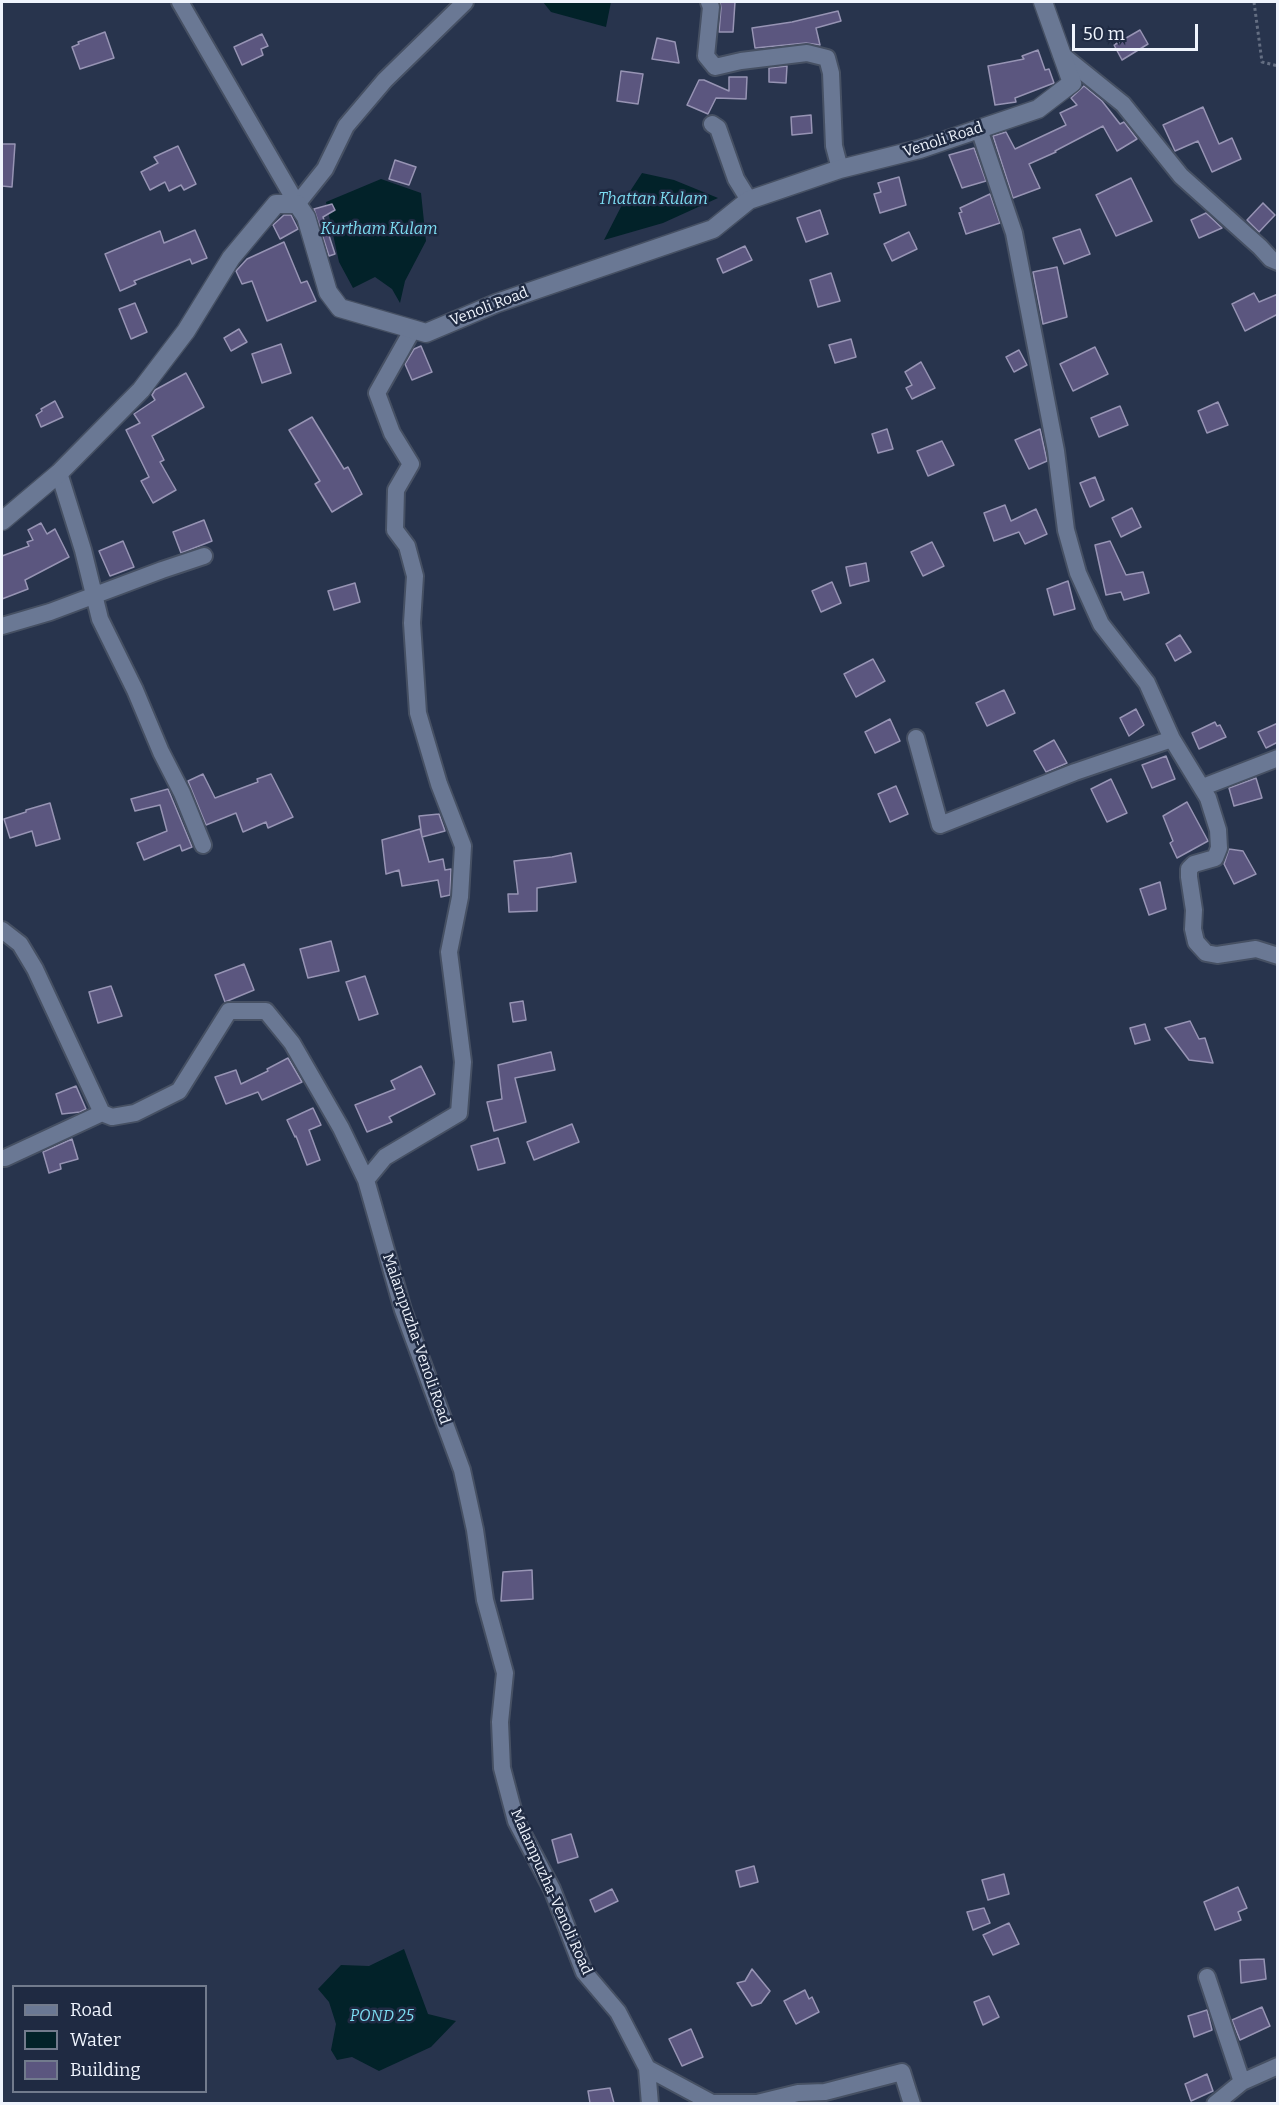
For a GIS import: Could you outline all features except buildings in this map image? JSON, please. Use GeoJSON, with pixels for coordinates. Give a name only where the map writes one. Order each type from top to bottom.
{"type":"FeatureCollection","features":[{"type":"Feature","properties":{"kind":"street"},"geometry":{"type":"LineString","coordinates":[[180,2],[297,204]]}},
{"type":"Feature","properties":{"kind":"street"},"geometry":{"type":"LineString","coordinates":[[297,204],[325,169],[346,126],[385,80],[465,2]]}},
{"type":"Feature","properties":{"kind":"street"},"geometry":{"type":"LineString","coordinates":[[709,2],[711,7],[706,56],[715,67],[741,61],[807,53],[827,57],[831,73],[834,146],[840,170]]}},
{"type":"Feature","properties":{"kind":"street","name":"Venoli Road"},"geometry":{"type":"LineString","coordinates":[[297,204],[306,217],[327,292],[340,308],[426,333],[497,303],[713,229],[750,200],[840,170],[920,149],[1038,109],[1072,82],[1043,2]]}},
{"type":"Feature","properties":{"kind":"street"},"geometry":{"type":"LineString","coordinates":[[1061,54],[1124,104],[1181,176],[1271,259],[1278,262]]}},
{"type":"Feature","properties":{"kind":"street"},"geometry":{"type":"LineString","coordinates":[[712,124],[718,128],[736,179],[750,200]]}},
{"type":"Feature","properties":{"kind":"street"},"geometry":{"type":"LineString","coordinates":[[979,129],[1014,233],[1056,451],[1066,530],[1078,573],[1101,624],[1148,682],[1172,739],[1203,787],[1218,830],[1219,848],[1215,858],[1194,864],[1190,869],[1194,910],[1193,929],[1196,942],[1206,953],[1217,955],[1256,949],[1278,956]]}},
{"type":"Feature","properties":{"kind":"street"},"geometry":{"type":"LineString","coordinates":[[2,521],[59,474],[141,390],[186,331],[231,258],[276,204],[297,204]]}},
{"type":"Feature","properties":{"kind":"street"},"geometry":{"type":"LineString","coordinates":[[366,1180],[385,1157],[459,1113],[463,1062],[449,952],[460,897],[463,846],[439,784],[418,713],[412,623],[415,576],[407,546],[395,530],[396,490],[411,464],[392,434],[377,393],[413,330]]}},
{"type":"Feature","properties":{"kind":"street"},"geometry":{"type":"LineString","coordinates":[[59,474],[83,550],[100,619],[135,690],[161,753],[182,793],[202,845]]}},
{"type":"Feature","properties":{"kind":"street"},"geometry":{"type":"LineString","coordinates":[[2,626],[50,612],[204,556]]}},
{"type":"Feature","properties":{"kind":"street"},"geometry":{"type":"LineString","coordinates":[[916,738],[940,825],[1075,772],[1172,739]]}},
{"type":"Feature","properties":{"kind":"street"},"geometry":{"type":"LineString","coordinates":[[1203,787],[1278,758]]}},
{"type":"Feature","properties":{"kind":"street"},"geometry":{"type":"LineString","coordinates":[[2,930],[20,944],[35,969],[102,1113],[6,1158]]}},
{"type":"Feature","properties":{"kind":"street","name":"Malampuzha-Venoli Road"},"geometry":{"type":"LineString","coordinates":[[102,1113],[112,1117],[135,1113],[179,1091],[229,1011],[266,1011],[292,1043],[341,1128],[366,1180],[403,1310],[462,1470],[475,1530],[485,1600],[505,1673],[500,1722],[502,1768],[516,1821],[552,1888],[585,1972],[618,2012],[647,2068],[650,2103]]}},
{"type":"Feature","properties":{"kind":"street"},"geometry":{"type":"LineString","coordinates":[[1208,1977],[1242,2082]]}},
{"type":"Feature","properties":{"kind":"street"},"geometry":{"type":"LineString","coordinates":[[1215,2103],[1242,2082],[1278,2066]]}},
{"type":"Feature","properties":{"kind":"street"},"geometry":{"type":"LineString","coordinates":[[647,2068],[712,2103],[757,2103],[798,2093],[825,2092],[902,2072],[912,2103]]}},
{"type":"Feature","properties":{"kind":"path"},"geometry":{"type":"LineString","coordinates":[[1254,2],[1262,62],[1278,66]]}},
{"type":"Feature","properties":{"kind":"water"},"geometry":{"type":"Polygon","coordinates":[[[543,2],[611,2],[606,27],[551,12],[543,2]]]}},
{"type":"Feature","properties":{"kind":"water","name":"Thattan Kulam"},"geometry":{"type":"Polygon","coordinates":[[[642,173],[674,180],[718,198],[663,223],[604,240],[625,199],[642,173]]]}},
{"type":"Feature","properties":{"kind":"water","name":"Kurtham Kulam"},"geometry":{"type":"Polygon","coordinates":[[[381,179],[421,193],[426,241],[405,281],[400,303],[392,289],[375,277],[353,288],[339,262],[326,202],[381,179]]]}},
{"type":"Feature","properties":{"kind":"water","name":"POND 25"},"geometry":{"type":"Polygon","coordinates":[[[404,1949],[428,2014],[456,2021],[431,2047],[379,2071],[352,2057],[337,2060],[331,2050],[336,2024],[329,2002],[318,1989],[341,1965],[369,1966],[404,1949]]]}}]}
